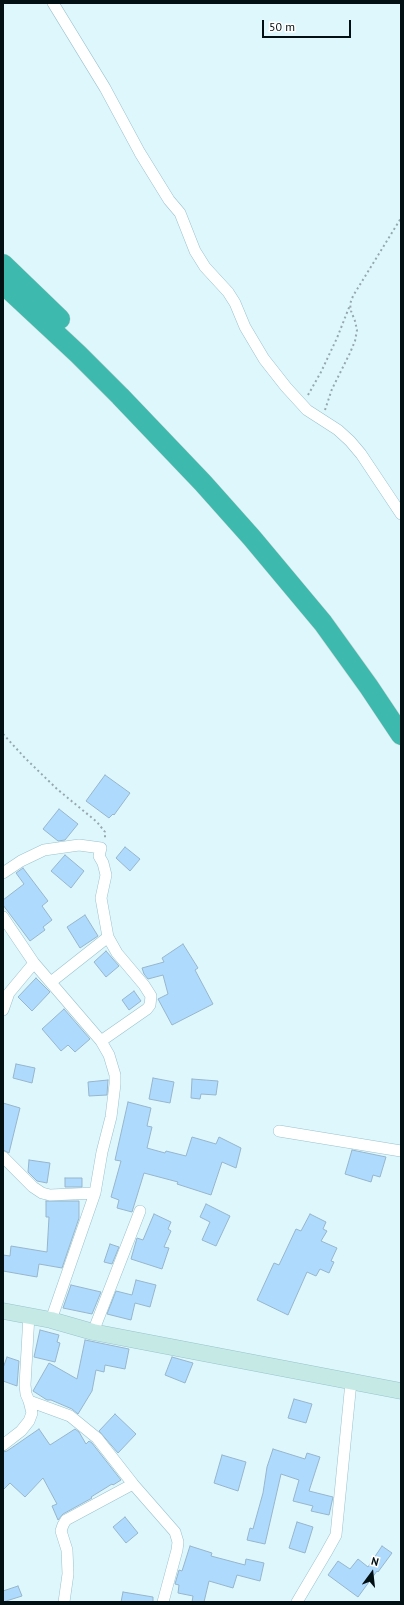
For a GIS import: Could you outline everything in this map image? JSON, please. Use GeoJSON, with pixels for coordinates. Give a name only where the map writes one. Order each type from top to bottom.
{"type":"FeatureCollection","features":[{"type":"Feature","properties":{"kind":"highway"},"geometry":{"type":"LineString","coordinates":[[3,264],[129,386],[263,529],[354,643],[401,712]]}},
{"type":"Feature","properties":{"kind":"highway"},"geometry":{"type":"LineString","coordinates":[[3,284],[78,354],[120,396],[203,483],[252,538],[323,622],[401,735]]}},
{"type":"Feature","properties":{"kind":"main road"},"geometry":{"type":"LineString","coordinates":[[3,1311],[51,1320],[93,1332],[401,1391]]}},
{"type":"Feature","properties":{"kind":"street"},"geometry":{"type":"LineString","coordinates":[[53,3],[105,88],[140,153],[169,200],[180,213],[199,257],[205,267],[228,292],[235,303],[245,327],[264,359],[302,404],[321,420],[338,430],[354,445],[401,514]]}},
{"type":"Feature","properties":{"kind":"street"},"geometry":{"type":"LineString","coordinates":[[3,873],[21,861],[44,850],[79,845],[101,848],[99,856],[104,863],[106,875],[101,898],[108,937],[117,953],[144,985],[151,996],[150,1005],[147,1009],[101,1041]]}},
{"type":"Feature","properties":{"kind":"street"},"geometry":{"type":"LineString","coordinates":[[3,917],[34,963],[101,1041],[109,1056],[115,1075],[110,1118],[95,1194],[51,1320]]}},
{"type":"Feature","properties":{"kind":"street"},"geometry":{"type":"LineString","coordinates":[[51,982],[108,937]]}},
{"type":"Feature","properties":{"kind":"street"},"geometry":{"type":"LineString","coordinates":[[3,1010],[9,993],[34,963]]}},
{"type":"Feature","properties":{"kind":"street"},"geometry":{"type":"LineString","coordinates":[[279,1131],[401,1151]]}},
{"type":"Feature","properties":{"kind":"street"},"geometry":{"type":"LineString","coordinates":[[3,1157],[33,1187],[42,1193],[50,1195],[95,1194]]}},
{"type":"Feature","properties":{"kind":"street"},"geometry":{"type":"LineString","coordinates":[[93,1332],[140,1211]]}},
{"type":"Feature","properties":{"kind":"street"},"geometry":{"type":"LineString","coordinates":[[3,1318],[29,1315],[25,1385],[26,1394],[32,1413],[29,1421],[21,1431],[3,1445]]}},
{"type":"Feature","properties":{"kind":"street"},"geometry":{"type":"LineString","coordinates":[[297,1602],[336,1535],[351,1382]]}},
{"type":"Feature","properties":{"kind":"street"},"geometry":{"type":"LineString","coordinates":[[29,1401],[70,1416],[97,1438],[133,1484],[175,1532],[177,1537],[177,1550],[163,1602]]}},
{"type":"Feature","properties":{"kind":"street"},"geometry":{"type":"LineString","coordinates":[[64,1602],[68,1574],[67,1550],[61,1531],[63,1525],[66,1520],[133,1484]]}},
{"type":"Feature","properties":{"kind":"path"},"geometry":{"type":"LineString","coordinates":[[302,404],[327,359],[356,288],[401,218]]}},
{"type":"Feature","properties":{"kind":"path"},"geometry":{"type":"LineString","coordinates":[[321,420],[332,389],[355,341],[357,330],[350,304]]}},
{"type":"Feature","properties":{"kind":"path"},"geometry":{"type":"LineString","coordinates":[[3,734],[57,789],[100,825],[106,834],[101,848]]}},
{"type":"Feature","properties":{"kind":"building"},"geometry":{"type":"Polygon","coordinates":[[[105,775],[130,793],[114,815],[113,814],[109,818],[86,801],[105,775]]]}},
{"type":"Feature","properties":{"kind":"building"},"geometry":{"type":"Polygon","coordinates":[[[59,809],[78,824],[65,840],[58,841],[43,829],[59,809]]]}},
{"type":"Feature","properties":{"kind":"building"},"geometry":{"type":"Polygon","coordinates":[[[125,847],[140,859],[130,871],[116,858],[125,847]]]}},
{"type":"Feature","properties":{"kind":"building"},"geometry":{"type":"Polygon","coordinates":[[[65,855],[84,871],[71,888],[51,871],[65,855]]]}},
{"type":"Feature","properties":{"kind":"building"},"geometry":{"type":"Polygon","coordinates":[[[23,868],[48,901],[42,906],[52,920],[43,927],[45,930],[30,941],[3,905],[3,900],[24,884],[16,873],[23,868]]]}},
{"type":"Feature","properties":{"kind":"building"},"geometry":{"type":"Polygon","coordinates":[[[85,915],[98,936],[80,948],[67,927],[85,915]]]}},
{"type":"Feature","properties":{"kind":"building"},"geometry":{"type":"Polygon","coordinates":[[[183,944],[198,968],[195,970],[213,1004],[172,1025],[158,999],[168,994],[163,975],[148,979],[142,968],[164,962],[162,958],[183,944]]]}},
{"type":"Feature","properties":{"kind":"building"},"geometry":{"type":"Polygon","coordinates":[[[106,951],[119,966],[106,977],[94,962],[106,951]]]}},
{"type":"Feature","properties":{"kind":"building"},"geometry":{"type":"Polygon","coordinates":[[[36,978],[50,992],[32,1011],[18,997],[36,978]]]}},
{"type":"Feature","properties":{"kind":"building"},"geometry":{"type":"Polygon","coordinates":[[[134,991],[141,1001],[129,1010],[122,1000],[134,991]]]}},
{"type":"Feature","properties":{"kind":"building"},"geometry":{"type":"Polygon","coordinates":[[[64,1009],[90,1039],[75,1052],[68,1045],[61,1051],[42,1029],[64,1009]]]}},
{"type":"Feature","properties":{"kind":"building"},"geometry":{"type":"Polygon","coordinates":[[[16,1064],[35,1068],[32,1083],[13,1078],[16,1064]]]}},
{"type":"Feature","properties":{"kind":"building"},"geometry":{"type":"Polygon","coordinates":[[[153,1078],[174,1082],[170,1103],[149,1099],[153,1078]]]}},
{"type":"Feature","properties":{"kind":"building"},"geometry":{"type":"Polygon","coordinates":[[[192,1079],[218,1081],[216,1095],[201,1094],[200,1099],[191,1098],[192,1079]]]}},
{"type":"Feature","properties":{"kind":"building"},"geometry":{"type":"Polygon","coordinates":[[[108,1080],[107,1095],[89,1096],[88,1082],[108,1080]]]}},
{"type":"Feature","properties":{"kind":"building"},"geometry":{"type":"Polygon","coordinates":[[[128,1102],[151,1108],[147,1126],[152,1127],[147,1148],[165,1153],[166,1151],[186,1156],[192,1137],[216,1144],[219,1137],[241,1148],[236,1168],[222,1162],[211,1195],[177,1184],[178,1182],[144,1173],[132,1212],[117,1208],[119,1200],[111,1197],[121,1161],[115,1160],[128,1102]]]}},
{"type":"Feature","properties":{"kind":"building"},"geometry":{"type":"Polygon","coordinates":[[[3,1103],[20,1108],[9,1153],[3,1150],[3,1103]]]}},
{"type":"Feature","properties":{"kind":"building"},"geometry":{"type":"Polygon","coordinates":[[[352,1150],[386,1157],[380,1177],[373,1175],[371,1182],[345,1174],[352,1150]]]}},
{"type":"Feature","properties":{"kind":"building"},"geometry":{"type":"Polygon","coordinates":[[[29,1160],[50,1163],[47,1183],[37,1181],[28,1172],[29,1160]]]}},
{"type":"Feature","properties":{"kind":"building"},"geometry":{"type":"Polygon","coordinates":[[[65,1178],[82,1178],[82,1187],[65,1187],[65,1178]]]}},
{"type":"Feature","properties":{"kind":"building"},"geometry":{"type":"Polygon","coordinates":[[[46,1201],[79,1201],[79,1218],[62,1268],[39,1264],[37,1277],[3,1271],[3,1255],[10,1256],[11,1246],[47,1252],[49,1217],[46,1217],[46,1201]]]}},
{"type":"Feature","properties":{"kind":"building"},"geometry":{"type":"Polygon","coordinates":[[[206,1204],[230,1216],[216,1246],[202,1240],[210,1222],[200,1217],[206,1204]]]}},
{"type":"Feature","properties":{"kind":"building"},"geometry":{"type":"Polygon","coordinates":[[[154,1214],[171,1222],[168,1229],[171,1231],[164,1247],[169,1248],[162,1269],[131,1259],[137,1238],[143,1240],[154,1214]]]}},
{"type":"Feature","properties":{"kind":"building"},"geometry":{"type":"Polygon","coordinates":[[[310,1214],[326,1222],[323,1229],[327,1231],[321,1241],[337,1248],[331,1261],[334,1262],[329,1273],[320,1269],[316,1276],[307,1272],[288,1315],[257,1300],[274,1263],[279,1265],[296,1229],[301,1231],[310,1214]]]}},
{"type":"Feature","properties":{"kind":"building"},"geometry":{"type":"Polygon","coordinates":[[[110,1244],[119,1247],[112,1264],[104,1262],[110,1244]]]}},
{"type":"Feature","properties":{"kind":"building"},"geometry":{"type":"Polygon","coordinates":[[[136,1280],[156,1285],[150,1307],[135,1303],[131,1320],[107,1314],[116,1291],[132,1295],[136,1280]]]}},
{"type":"Feature","properties":{"kind":"building"},"geometry":{"type":"Polygon","coordinates":[[[71,1285],[101,1292],[92,1314],[63,1308],[71,1285]]]}},
{"type":"Feature","properties":{"kind":"building"},"geometry":{"type":"Polygon","coordinates":[[[40,1330],[59,1335],[57,1342],[60,1343],[55,1362],[34,1357],[40,1330]]]}},
{"type":"Feature","properties":{"kind":"building"},"geometry":{"type":"Polygon","coordinates":[[[85,1340],[129,1349],[125,1369],[105,1365],[104,1372],[96,1370],[92,1391],[78,1414],[72,1409],[51,1400],[47,1400],[33,1391],[49,1363],[77,1379],[85,1340]]]}},
{"type":"Feature","properties":{"kind":"building"},"geometry":{"type":"Polygon","coordinates":[[[7,1357],[19,1361],[17,1386],[3,1381],[3,1368],[7,1357]]]}},
{"type":"Feature","properties":{"kind":"building"},"geometry":{"type":"Polygon","coordinates":[[[172,1357],[193,1363],[185,1383],[165,1375],[172,1357]]]}},
{"type":"Feature","properties":{"kind":"building"},"geometry":{"type":"Polygon","coordinates":[[[294,1399],[312,1404],[306,1423],[288,1418],[294,1399]]]}},
{"type":"Feature","properties":{"kind":"building"},"geometry":{"type":"Polygon","coordinates":[[[115,1414],[136,1434],[118,1453],[99,1431],[115,1414]]]}},
{"type":"Feature","properties":{"kind":"building"},"geometry":{"type":"Polygon","coordinates":[[[39,1429],[50,1445],[75,1429],[79,1432],[86,1444],[89,1441],[92,1443],[121,1480],[63,1514],[58,1520],[52,1506],[57,1504],[43,1478],[25,1497],[10,1483],[3,1490],[3,1452],[7,1451],[39,1429]]]}},
{"type":"Feature","properties":{"kind":"building"},"geometry":{"type":"Polygon","coordinates":[[[273,1449],[305,1459],[307,1453],[320,1457],[309,1491],[333,1497],[329,1515],[311,1511],[313,1506],[293,1501],[299,1480],[281,1474],[265,1544],[247,1540],[250,1528],[253,1529],[263,1493],[267,1467],[273,1449]]]}},
{"type":"Feature","properties":{"kind":"building"},"geometry":{"type":"Polygon","coordinates":[[[222,1455],[246,1462],[238,1491],[214,1483],[222,1455]]]}},
{"type":"Feature","properties":{"kind":"building"},"geometry":{"type":"Polygon","coordinates":[[[125,1517],[138,1533],[126,1543],[113,1527],[125,1517]]]}},
{"type":"Feature","properties":{"kind":"building"},"geometry":{"type":"Polygon","coordinates":[[[297,1522],[313,1527],[305,1553],[289,1548],[297,1522]]]}},
{"type":"Feature","properties":{"kind":"building"},"geometry":{"type":"Polygon","coordinates":[[[190,1546],[212,1553],[211,1556],[245,1565],[246,1559],[264,1563],[260,1581],[237,1575],[233,1588],[209,1581],[204,1602],[192,1602],[193,1596],[178,1593],[179,1585],[175,1584],[179,1570],[182,1571],[190,1546]]]}},
{"type":"Feature","properties":{"kind":"building"},"geometry":{"type":"Polygon","coordinates":[[[382,1546],[392,1553],[358,1597],[328,1575],[338,1561],[350,1569],[358,1559],[368,1567],[382,1546]]]}},
{"type":"Feature","properties":{"kind":"building"},"geometry":{"type":"Polygon","coordinates":[[[18,1586],[22,1596],[3,1602],[3,1591],[18,1586]]]}},
{"type":"Feature","properties":{"kind":"building"},"geometry":{"type":"Polygon","coordinates":[[[123,1592],[153,1597],[153,1602],[121,1602],[123,1592]]]}}]}
